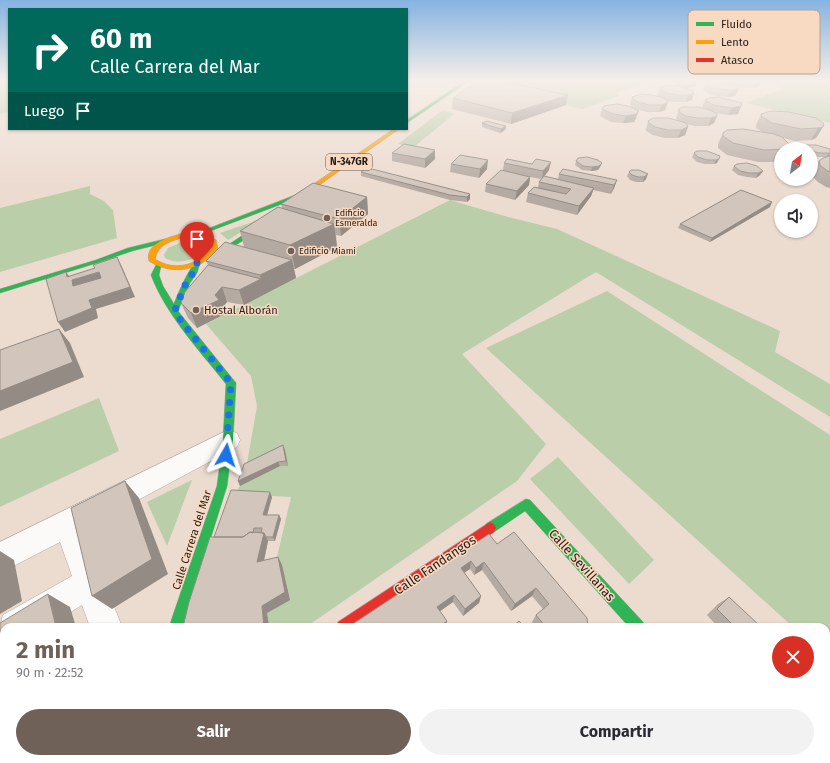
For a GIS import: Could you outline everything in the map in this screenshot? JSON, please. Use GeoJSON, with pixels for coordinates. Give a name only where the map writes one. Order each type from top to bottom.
{"type":"FeatureCollection","features":[{"type":"Feature","properties":{"kind":"main road","name":"N-347GR"},"geometry":{"type":"LineString","coordinates":[[212,254],[233,244],[276,215],[301,195],[396,130]]}},
{"type":"Feature","properties":{"kind":"main road","name":"N-347GR"},"geometry":{"type":"LineString","coordinates":[[195,235],[301,195]]}},
{"type":"Feature","properties":{"kind":"main road"},"geometry":{"type":"LineString","coordinates":[[195,235],[209,237],[214,241],[215,249],[212,254],[197,263],[176,268],[151,262],[150,255],[153,250],[166,241],[175,237],[195,235]]}},
{"type":"Feature","properties":{"kind":"main road"},"geometry":{"type":"LineString","coordinates":[[0,290],[98,261],[130,249],[166,241]]}},
{"type":"Feature","properties":{"kind":"main road"},"geometry":{"type":"LineString","coordinates":[[98,261],[127,259]]}},
{"type":"Feature","properties":{"kind":"main road","name":"Calle Carrera del Mar"},"geometry":{"type":"LineString","coordinates":[[151,262],[162,292],[181,321],[231,383],[228,440],[222,486],[177,623]]}},
{"type":"Feature","properties":{"kind":"main road"},"geometry":{"type":"LineString","coordinates":[[175,310],[186,283],[193,273],[197,263]]}},
{"type":"Feature","properties":{"kind":"main road","name":"Calle Fandangos"},"geometry":{"type":"LineString","coordinates":[[350,623],[526,504]]}},
{"type":"Feature","properties":{"kind":"main road","name":"Calle Sevillanas"},"geometry":{"type":"LineString","coordinates":[[526,504],[634,623]]}},
{"type":"Feature","properties":{"kind":"street"},"geometry":{"type":"LineString","coordinates":[[0,558],[228,440]]}},
{"type":"Feature","properties":{"kind":"street"},"geometry":{"type":"LineString","coordinates":[[68,523],[105,623]]}},
{"type":"Feature","properties":{"kind":"street"},"geometry":{"type":"LineString","coordinates":[[22,623],[90,583]]}},
{"type":"Feature","properties":{"kind":"green space"},"geometry":{"type":"Polygon","coordinates":[[[434,117],[451,117],[414,147],[398,144],[434,117]]]}},
{"type":"Feature","properties":{"kind":"green space"},"geometry":{"type":"Polygon","coordinates":[[[803,117],[830,117],[830,123],[803,117]]]}},
{"type":"Feature","properties":{"kind":"green space"},"geometry":{"type":"Polygon","coordinates":[[[90,186],[90,194],[104,201],[113,210],[117,238],[0,272],[0,208],[90,186]]]}},
{"type":"Feature","properties":{"kind":"green space"},"geometry":{"type":"Polygon","coordinates":[[[450,200],[508,217],[557,229],[780,331],[775,352],[830,384],[830,417],[596,272],[462,354],[546,444],[517,481],[312,623],[268,623],[267,613],[290,599],[282,565],[275,566],[291,497],[234,494],[240,486],[280,466],[287,466],[285,450],[246,469],[257,406],[251,376],[206,324],[450,200]]]}},
{"type":"Feature","properties":{"kind":"green space"},"geometry":{"type":"Polygon","coordinates":[[[264,218],[228,240],[220,233],[264,218]]]}},
{"type":"Feature","properties":{"kind":"green space"},"geometry":{"type":"Polygon","coordinates":[[[185,241],[201,243],[204,249],[201,253],[186,261],[175,261],[165,258],[164,255],[168,248],[185,241]]]}},
{"type":"Feature","properties":{"kind":"green space"},"geometry":{"type":"Polygon","coordinates":[[[607,291],[830,435],[830,623],[789,623],[486,348],[607,291]]]}},
{"type":"Feature","properties":{"kind":"green space"},"geometry":{"type":"Polygon","coordinates":[[[99,398],[119,451],[0,507],[0,439],[99,398]]]}},
{"type":"Feature","properties":{"kind":"green space"},"geometry":{"type":"Polygon","coordinates":[[[558,457],[654,560],[629,584],[530,479],[558,457]]]}},
{"type":"Feature","properties":{"kind":"green space"},"geometry":{"type":"Polygon","coordinates":[[[192,480],[167,546],[147,502],[192,480]]]}},
{"type":"Feature","properties":{"kind":"building"},"geometry":{"type":"Polygon","coordinates":[[[690,117],[715,117],[711,118],[690,117]]]}},
{"type":"Feature","properties":{"kind":"building"},"geometry":{"type":"Polygon","coordinates":[[[762,117],[810,117],[816,118],[824,124],[823,127],[801,129],[772,123],[762,117]]]}},
{"type":"Feature","properties":{"kind":"building"},"geometry":{"type":"Polygon","coordinates":[[[653,118],[669,118],[686,123],[688,127],[681,130],[668,130],[655,127],[648,121],[653,118]]]}},
{"type":"Feature","properties":{"kind":"building"},"geometry":{"type":"Polygon","coordinates":[[[487,121],[506,126],[501,129],[482,123],[487,121]]]}},
{"type":"Feature","properties":{"kind":"building"},"geometry":{"type":"Polygon","coordinates":[[[743,129],[774,134],[782,137],[787,142],[774,142],[774,150],[764,150],[733,143],[723,136],[723,133],[727,130],[743,129]]]}},
{"type":"Feature","properties":{"kind":"building"},"geometry":{"type":"Polygon","coordinates":[[[404,144],[435,150],[425,159],[392,153],[404,144]]]}},
{"type":"Feature","properties":{"kind":"building"},"geometry":{"type":"Polygon","coordinates":[[[818,146],[830,149],[830,153],[818,153],[818,146]]]}},
{"type":"Feature","properties":{"kind":"building"},"geometry":{"type":"Polygon","coordinates":[[[697,151],[707,151],[720,156],[719,159],[716,160],[707,160],[698,157],[694,153],[697,151]]]}},
{"type":"Feature","properties":{"kind":"building"},"geometry":{"type":"Polygon","coordinates":[[[460,155],[488,160],[480,169],[451,164],[460,155]]]}},
{"type":"Feature","properties":{"kind":"building"},"geometry":{"type":"Polygon","coordinates":[[[830,156],[830,172],[820,165],[819,161],[830,156]]]}},
{"type":"Feature","properties":{"kind":"building"},"geometry":{"type":"Polygon","coordinates":[[[587,157],[598,160],[602,163],[599,166],[592,167],[583,166],[576,161],[578,158],[587,157]]]}},
{"type":"Feature","properties":{"kind":"building"},"geometry":{"type":"Polygon","coordinates":[[[507,159],[532,164],[536,159],[551,162],[543,171],[504,163],[507,159]]]}},
{"type":"Feature","properties":{"kind":"building"},"geometry":{"type":"Polygon","coordinates":[[[747,163],[757,166],[763,171],[758,173],[749,173],[740,171],[734,166],[737,164],[747,163]]]}},
{"type":"Feature","properties":{"kind":"building"},"geometry":{"type":"Polygon","coordinates":[[[366,168],[470,194],[467,197],[450,195],[361,172],[366,168]]]}},
{"type":"Feature","properties":{"kind":"building"},"geometry":{"type":"Polygon","coordinates":[[[563,169],[617,180],[614,185],[559,174],[563,169]]]}},
{"type":"Feature","properties":{"kind":"building"},"geometry":{"type":"Polygon","coordinates":[[[501,170],[530,177],[517,191],[486,184],[501,170]]]}},
{"type":"Feature","properties":{"kind":"building"},"geometry":{"type":"Polygon","coordinates":[[[631,170],[639,170],[648,174],[644,177],[638,177],[629,172],[631,170]]]}},
{"type":"Feature","properties":{"kind":"building"},"geometry":{"type":"Polygon","coordinates":[[[544,176],[594,188],[579,206],[528,193],[534,187],[566,194],[571,189],[539,182],[544,176]]]}},
{"type":"Feature","properties":{"kind":"building"},"geometry":{"type":"Polygon","coordinates":[[[313,183],[367,197],[339,219],[281,204],[313,183]]]}},
{"type":"Feature","properties":{"kind":"building"},"geometry":{"type":"Polygon","coordinates":[[[741,190],[772,202],[712,238],[680,224],[741,190]]]}},
{"type":"Feature","properties":{"kind":"building"},"geometry":{"type":"Polygon","coordinates":[[[278,207],[334,224],[290,245],[240,231],[278,207]]]}},
{"type":"Feature","properties":{"kind":"building"},"geometry":{"type":"Polygon","coordinates":[[[225,242],[292,260],[260,275],[206,261],[225,242]]]}},
{"type":"Feature","properties":{"kind":"building"},"geometry":{"type":"Polygon","coordinates":[[[117,257],[130,287],[89,300],[92,308],[58,322],[46,279],[66,272],[67,277],[95,268],[93,265],[117,257]],[[99,272],[72,280],[73,286],[101,278],[99,272]]]}},
{"type":"Feature","properties":{"kind":"building"},"geometry":{"type":"Polygon","coordinates":[[[208,265],[261,279],[239,290],[222,287],[215,295],[219,300],[191,313],[181,303],[185,292],[208,265]]]}},
{"type":"Feature","properties":{"kind":"building"},"geometry":{"type":"Polygon","coordinates":[[[59,329],[73,362],[0,391],[0,350],[59,329]]]}},
{"type":"Feature","properties":{"kind":"building"},"geometry":{"type":"Polygon","coordinates":[[[283,445],[286,461],[278,462],[238,481],[244,464],[283,445]]]}},
{"type":"Feature","properties":{"kind":"building"},"geometry":{"type":"Polygon","coordinates":[[[125,481],[152,559],[92,596],[71,508],[125,481]]]}},
{"type":"Feature","properties":{"kind":"building"},"geometry":{"type":"Polygon","coordinates":[[[231,490],[270,492],[263,515],[279,515],[273,537],[266,537],[264,533],[261,533],[262,528],[254,528],[253,533],[250,532],[243,537],[214,537],[231,490]]]}},
{"type":"Feature","properties":{"kind":"building"},"geometry":{"type":"Polygon","coordinates":[[[250,532],[264,533],[257,562],[278,557],[285,592],[262,606],[264,623],[184,623],[189,602],[210,537],[243,537],[250,532]]]}},
{"type":"Feature","properties":{"kind":"building"},"geometry":{"type":"Polygon","coordinates":[[[514,532],[587,618],[588,623],[543,623],[536,615],[549,604],[536,588],[515,604],[484,562],[476,568],[471,561],[461,568],[481,596],[465,609],[454,595],[437,607],[447,621],[444,623],[354,623],[489,534],[497,544],[514,532]]]}},
{"type":"Feature","properties":{"kind":"building"},"geometry":{"type":"Polygon","coordinates":[[[48,594],[55,623],[0,623],[48,594]]]}},
{"type":"Feature","properties":{"kind":"building"},"geometry":{"type":"Polygon","coordinates":[[[729,597],[757,623],[731,623],[717,609],[729,597]]]}},
{"type":"Feature","properties":{"kind":"traffic: fast"},"geometry":{"type":"LineString","coordinates":[[408,121],[415,117]]}},
{"type":"Feature","properties":{"kind":"traffic: fast"},"geometry":{"type":"LineString","coordinates":[[195,235],[301,195]]}},
{"type":"Feature","properties":{"kind":"traffic: fast"},"geometry":{"type":"LineString","coordinates":[[212,254],[233,244],[266,222]]}},
{"type":"Feature","properties":{"kind":"traffic: fast"},"geometry":{"type":"LineString","coordinates":[[0,291],[98,261],[130,249],[166,241]]}},
{"type":"Feature","properties":{"kind":"traffic: fast"},"geometry":{"type":"LineString","coordinates":[[175,310],[186,283],[193,273],[197,263]]}},
{"type":"Feature","properties":{"kind":"traffic: fast"},"geometry":{"type":"LineString","coordinates":[[158,266],[155,275],[159,286],[181,321],[231,383],[228,440],[222,486],[177,623]]}},
{"type":"Feature","properties":{"kind":"traffic: fast"},"geometry":{"type":"LineString","coordinates":[[490,528],[526,504],[634,623]]}},
{"type":"Feature","properties":{"kind":"traffic: slow"},"geometry":{"type":"LineString","coordinates":[[293,201],[396,130]]}},
{"type":"Feature","properties":{"kind":"traffic: slow"},"geometry":{"type":"LineString","coordinates":[[185,235],[204,236],[214,241],[215,249],[209,256],[185,268],[167,268],[151,260],[155,249],[163,242],[185,235]]}},
{"type":"Feature","properties":{"kind":"traffic: jam"},"geometry":{"type":"LineString","coordinates":[[349,623],[490,528]]}},
{"type":"Feature","properties":{"kind":"place","name":"Edificio Esmeralda"},"geometry":{"type":"Point","coordinates":[327,218]}},
{"type":"Feature","properties":{"kind":"place","name":"Edificio Miami"},"geometry":{"type":"Point","coordinates":[291,251]}},
{"type":"Feature","properties":{"kind":"place","name":"Hostal Alborán"},"geometry":{"type":"Point","coordinates":[196,310]}},
{"type":"Feature","properties":{"kind":"route"},"geometry":{"type":"LineString","coordinates":[[197,263],[193,273],[186,283],[175,310],[181,321],[231,383],[226,455]]}}]}
